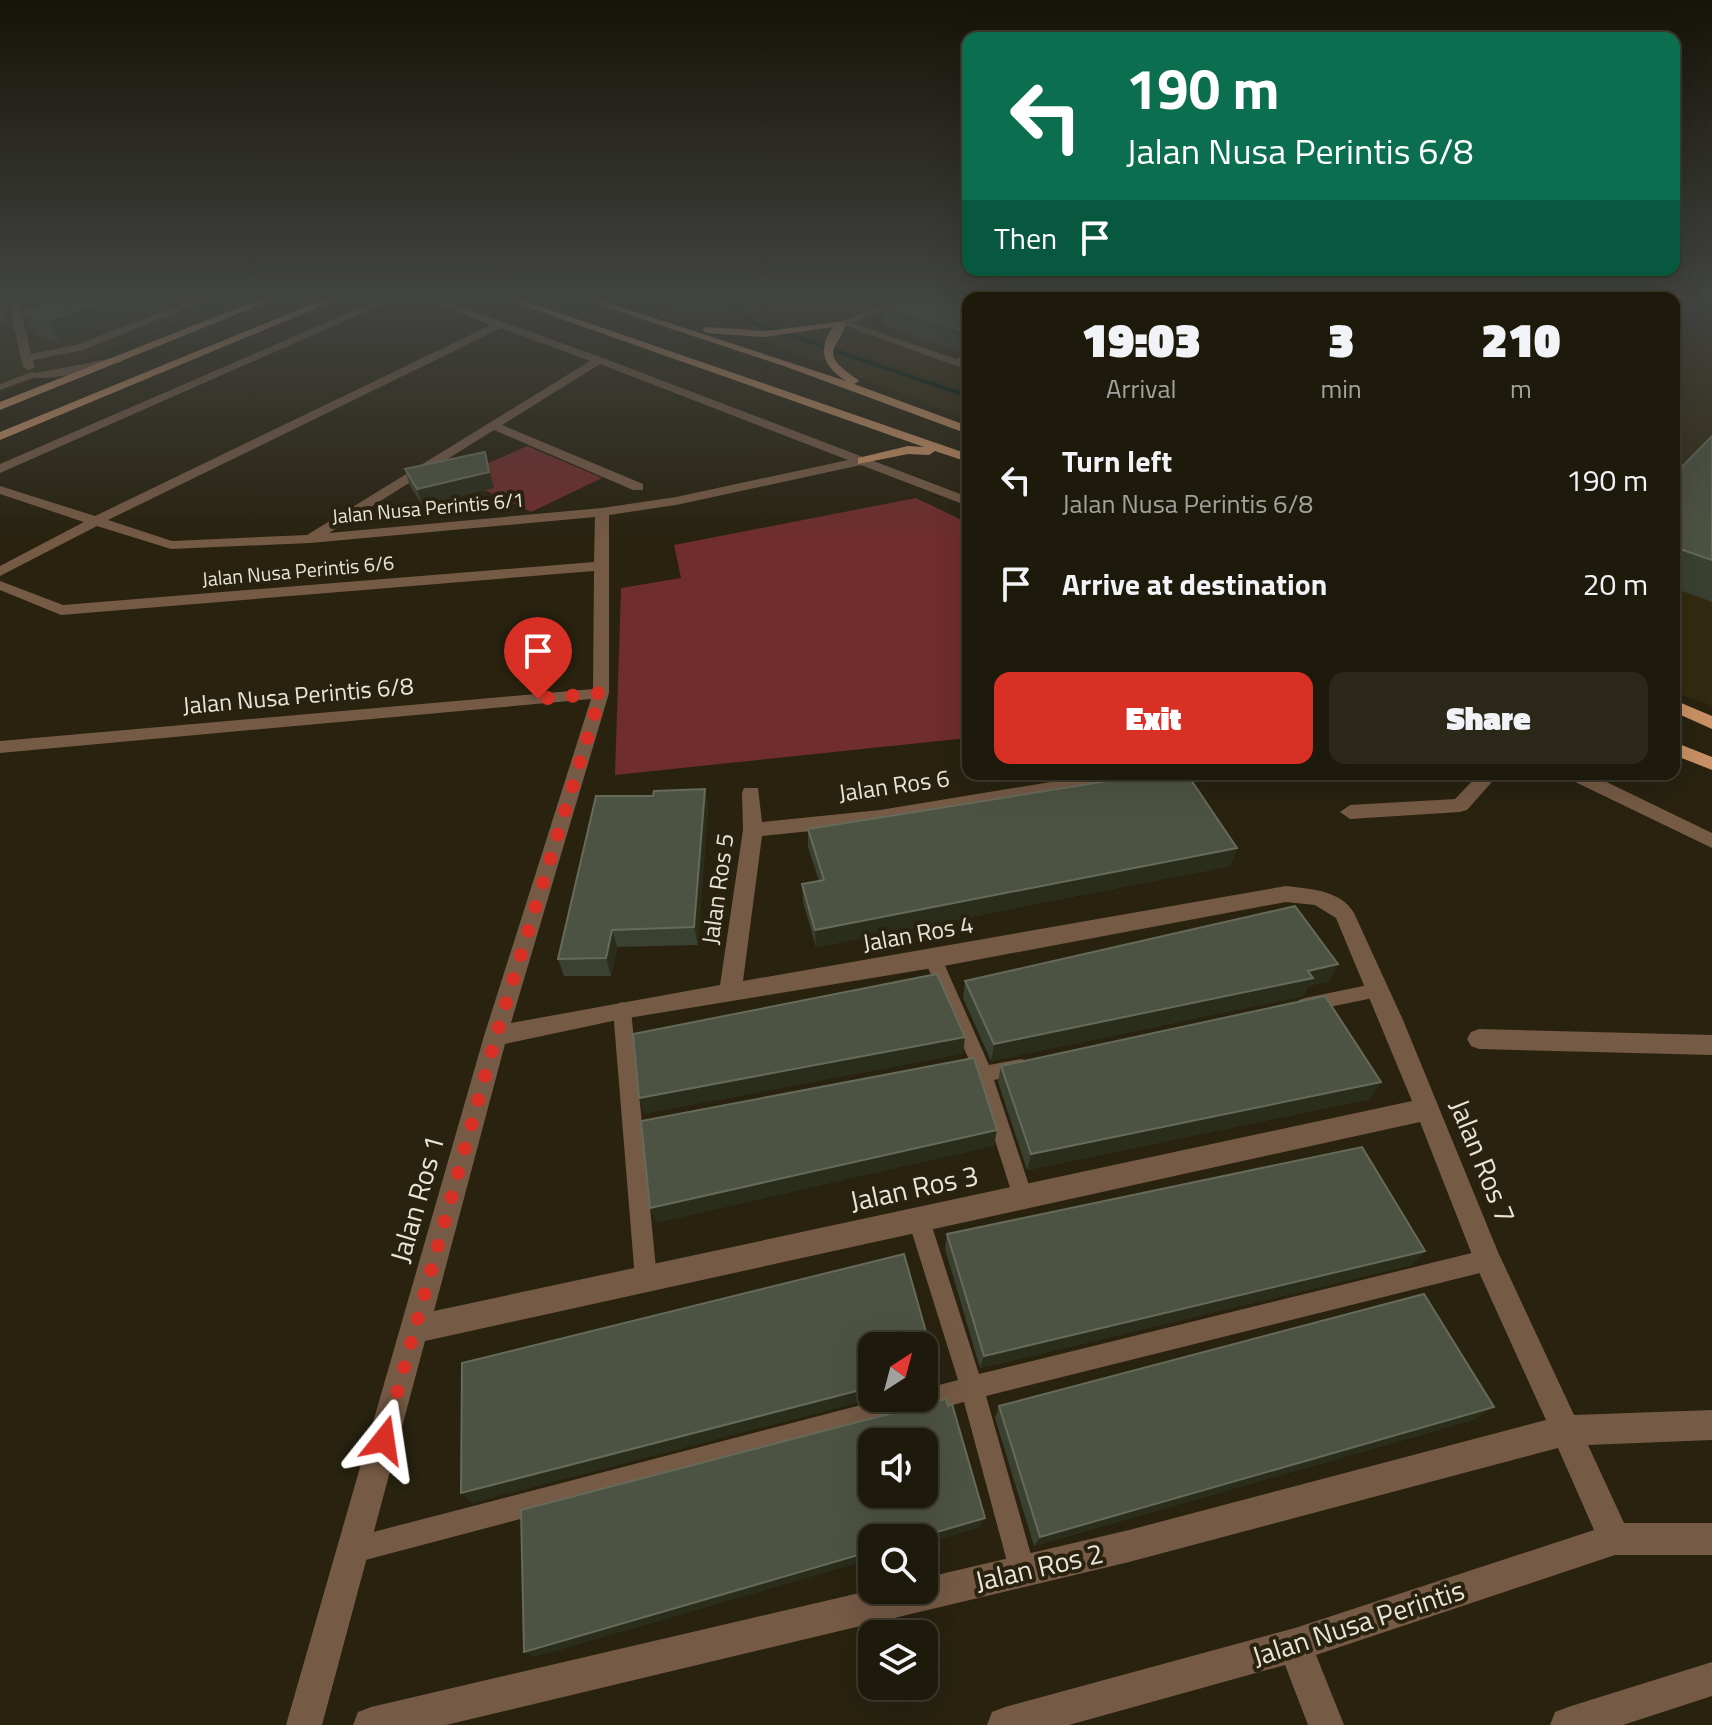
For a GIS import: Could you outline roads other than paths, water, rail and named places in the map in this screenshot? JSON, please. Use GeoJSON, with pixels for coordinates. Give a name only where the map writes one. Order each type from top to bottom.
{"type":"FeatureCollection","features":[{"type":"Feature","properties":{"kind":"main road"},"geometry":{"type":"LineString","coordinates":[[0,406],[65,380]]}},
{"type":"Feature","properties":{"kind":"main road"},"geometry":{"type":"LineString","coordinates":[[0,436],[135,380]]}},
{"type":"Feature","properties":{"kind":"main road"},"geometry":{"type":"LineString","coordinates":[[746,380],[962,458]]}},
{"type":"Feature","properties":{"kind":"main road"},"geometry":{"type":"LineString","coordinates":[[834,380],[962,428]]}},
{"type":"Feature","properties":{"kind":"main road"},"geometry":{"type":"LineString","coordinates":[[852,380],[884,397]]}},
{"type":"Feature","properties":{"kind":"main road"},"geometry":{"type":"LineString","coordinates":[[829,409],[882,434],[885,443],[863,461]]}},
{"type":"Feature","properties":{"kind":"main road"},"geometry":{"type":"LineString","coordinates":[[863,461],[908,450],[962,459]]}},
{"type":"Feature","properties":{"kind":"main road"},"geometry":{"type":"LineString","coordinates":[[1680,708],[1712,723]]}},
{"type":"Feature","properties":{"kind":"main road"},"geometry":{"type":"LineString","coordinates":[[1680,716],[1712,729]]}},
{"type":"Feature","properties":{"kind":"main road"},"geometry":{"type":"LineString","coordinates":[[1680,751],[1712,764]]}},
{"type":"Feature","properties":{"kind":"street"},"geometry":{"type":"LineString","coordinates":[[15,400],[28,380]]}},
{"type":"Feature","properties":{"kind":"street"},"geometry":{"type":"LineString","coordinates":[[0,469],[203,380]]}},
{"type":"Feature","properties":{"kind":"street"},"geometry":{"type":"LineString","coordinates":[[0,572],[96,521],[385,380]]}},
{"type":"Feature","properties":{"kind":"street"},"geometry":{"type":"LineString","coordinates":[[310,539],[565,380]]}},
{"type":"Feature","properties":{"kind":"street"},"geometry":{"type":"LineString","coordinates":[[653,380],[962,500]]}},
{"type":"Feature","properties":{"kind":"street"},"geometry":{"type":"LineString","coordinates":[[492,425],[638,487]]}},
{"type":"Feature","properties":{"kind":"street","name":"Jalan Nusa Perintis 6/1"},"geometry":{"type":"LineString","coordinates":[[0,490],[171,545],[310,539],[602,512],[676,501],[863,461]]}},
{"type":"Feature","properties":{"kind":"street","name":"Jalan Ros 1"},"geometry":{"type":"LineString","coordinates":[[304,1725],[496,1036],[601,693],[602,512]]}},
{"type":"Feature","properties":{"kind":"street","name":"Jalan Nusa Perintis 6/6"},"geometry":{"type":"LineString","coordinates":[[0,585],[61,610],[603,566]]}},
{"type":"Feature","properties":{"kind":"street","name":"Jalan Nusa Perintis 6/8"},"geometry":{"type":"LineString","coordinates":[[0,747],[601,693]]}},
{"type":"Feature","properties":{"kind":"street","name":"Jalan Ros 6"},"geometry":{"type":"LineString","coordinates":[[753,830],[880,817],[1100,780]]}},
{"type":"Feature","properties":{"kind":"street"},"geometry":{"type":"LineString","coordinates":[[1350,812],[1460,805],[1484,780]]}},
{"type":"Feature","properties":{"kind":"street"},"geometry":{"type":"LineString","coordinates":[[1586,780],[1712,841]]}},
{"type":"Feature","properties":{"kind":"street","name":"Jalan Ros 5"},"geometry":{"type":"LineString","coordinates":[[730,992],[753,830],[751,793]]}},
{"type":"Feature","properties":{"kind":"street","name":"Jalan Ros 4"},"geometry":{"type":"LineString","coordinates":[[496,1036],[622,1010],[933,959],[1286,894],[1320,898],[1344,913]]}},
{"type":"Feature","properties":{"kind":"street","name":"Jalan Ros 7"},"geometry":{"type":"LineString","coordinates":[[1344,913],[1428,1109],[1488,1260],[1563,1431],[1615,1539]]}},
{"type":"Feature","properties":{"kind":"street"},"geometry":{"type":"LineString","coordinates":[[1479,1039],[1712,1045]]}},
{"type":"Feature","properties":{"kind":"street","name":"Jalan Ros 3"},"geometry":{"type":"LineString","coordinates":[[414,1329],[1428,1109]]}},
{"type":"Feature","properties":{"kind":"street","name":"Jalan Ros 2"},"geometry":{"type":"LineString","coordinates":[[371,1725],[1144,1542],[1563,1431],[1712,1425]]}},
{"type":"Feature","properties":{"kind":"street","name":"Jalan Nusa Perintis"},"geometry":{"type":"LineString","coordinates":[[1005,1725],[1295,1645],[1615,1539],[1712,1539]]}},
{"type":"Feature","properties":{"kind":"street"},"geometry":{"type":"LineString","coordinates":[[1295,1645],[1326,1725]]}},
{"type":"Feature","properties":{"kind":"street"},"geometry":{"type":"LineString","coordinates":[[1568,1725],[1712,1679]]}},
{"type":"Feature","properties":{"kind":"lane"},"geometry":{"type":"LineString","coordinates":[[933,959],[1023,1197]]}},
{"type":"Feature","properties":{"kind":"lane"},"geometry":{"type":"LineString","coordinates":[[1288,1009],[1378,990]]}},
{"type":"Feature","properties":{"kind":"lane"},"geometry":{"type":"LineString","coordinates":[[622,1010],[642,1126],[646,1279]]}},
{"type":"Feature","properties":{"kind":"lane"},"geometry":{"type":"LineString","coordinates":[[975,1067],[1033,1064]]}},
{"type":"Feature","properties":{"kind":"lane"},"geometry":{"type":"LineString","coordinates":[[919,1220],[972,1388],[1022,1569]]}},
{"type":"Feature","properties":{"kind":"lane"},"geometry":{"type":"LineString","coordinates":[[354,1550],[972,1388],[1488,1260]]}},
{"type":"Feature","properties":{"kind":"waterway"},"geometry":{"type":"LineString","coordinates":[[923,380],[962,394]]}}]}
